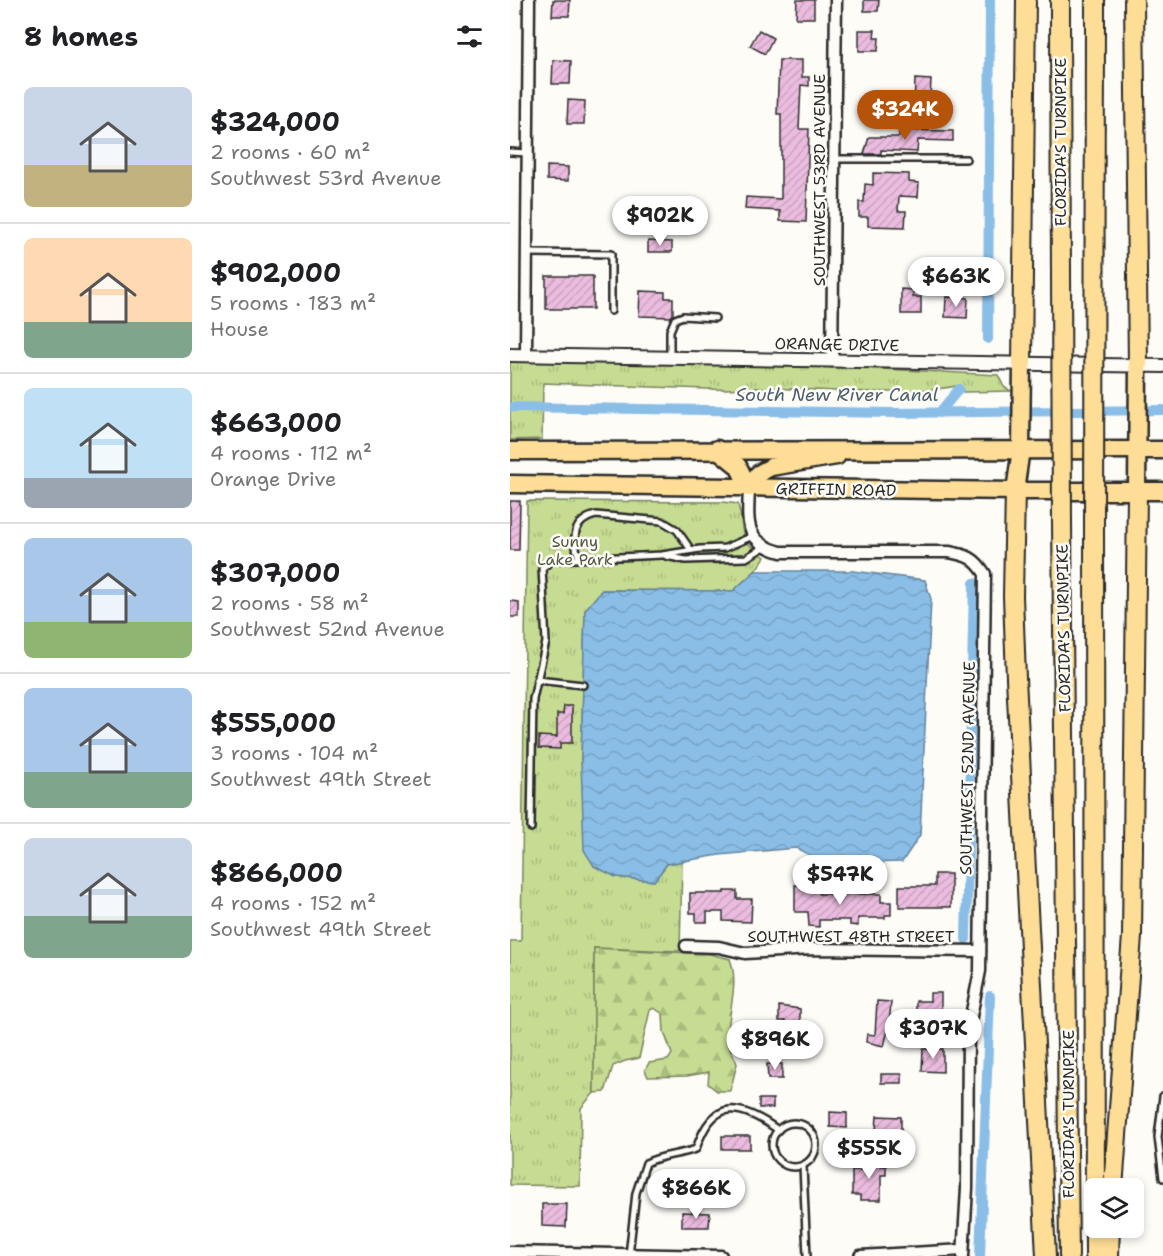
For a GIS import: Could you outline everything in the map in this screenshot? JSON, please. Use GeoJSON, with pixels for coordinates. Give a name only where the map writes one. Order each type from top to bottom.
{"type":"FeatureCollection","features":[{"type":"Feature","properties":{"kind":"highway"},"geometry":{"type":"LineString","coordinates":[[1022,364],[1026,0]]}},
{"type":"Feature","properties":{"kind":"highway","name":"FLORIDA'S TURNPIKE"},"geometry":{"type":"LineString","coordinates":[[1060,0],[1069,1256]]}},
{"type":"Feature","properties":{"kind":"highway","name":"FLORIDA'S TURNPIKE"},"geometry":{"type":"LineString","coordinates":[[1095,0],[1095,1256]]}},
{"type":"Feature","properties":{"kind":"highway"},"geometry":{"type":"LineString","coordinates":[[1134,0],[1138,366]]}},
{"type":"Feature","properties":{"kind":"highway"},"geometry":{"type":"LineString","coordinates":[[1015,491],[1015,667],[1046,1256]]}},
{"type":"Feature","properties":{"kind":"highway"},"geometry":{"type":"LineString","coordinates":[[1114,1178],[1132,936],[1137,491]]}},
{"type":"Feature","properties":{"kind":"highway"},"geometry":{"type":"LineString","coordinates":[[1109,1256],[1110,1238]]}},
{"type":"Feature","properties":{"kind":"main road"},"geometry":{"type":"LineString","coordinates":[[1015,491],[1022,431],[1022,364]]}},
{"type":"Feature","properties":{"kind":"main road"},"geometry":{"type":"LineString","coordinates":[[1137,491],[1140,390],[1138,366]]}},
{"type":"Feature","properties":{"kind":"main road"},"geometry":{"type":"LineString","coordinates":[[717,449],[738,466],[749,488]]}},
{"type":"Feature","properties":{"kind":"main road"},"geometry":{"type":"LineString","coordinates":[[749,488],[758,474],[771,467],[870,449]]}},
{"type":"Feature","properties":{"kind":"main road"},"geometry":{"type":"LineString","coordinates":[[510,451],[1163,450]]}},
{"type":"Feature","properties":{"kind":"main road","name":"GRIFFIN ROAD"},"geometry":{"type":"LineString","coordinates":[[510,484],[1015,491],[1163,490]]}},
{"type":"Feature","properties":{"kind":"street"},"geometry":{"type":"LineString","coordinates":[[526,355],[529,0]]}},
{"type":"Feature","properties":{"kind":"street","name":"SOUTHWEST 53RD AVENUE"},"geometry":{"type":"LineString","coordinates":[[832,361],[836,0]]}},
{"type":"Feature","properties":{"kind":"street","name":"ORANGE DRIVE"},"geometry":{"type":"LineString","coordinates":[[510,355],[1163,366]]}},
{"type":"Feature","properties":{"kind":"street"},"geometry":{"type":"LineString","coordinates":[[749,488],[748,516],[753,536],[764,548]]}},
{"type":"Feature","properties":{"kind":"street","name":"SOUTHWEST 52ND AVENUE"},"geometry":{"type":"LineString","coordinates":[[764,548],[781,552],[949,552],[966,555],[977,561],[985,574],[980,971],[968,1031],[967,1188],[963,1253]]}},
{"type":"Feature","properties":{"kind":"street","name":"SOUTHWEST 48TH STREET"},"geometry":{"type":"LineString","coordinates":[[686,946],[719,947],[745,953],[811,949],[980,951]]}},
{"type":"Feature","properties":{"kind":"street"},"geometry":{"type":"LineString","coordinates":[[512,1252],[721,1256]]}},
{"type":"Feature","properties":{"kind":"street"},"geometry":{"type":"LineString","coordinates":[[860,1256],[963,1253]]}},
{"type":"Feature","properties":{"kind":"lane"},"geometry":{"type":"LineString","coordinates":[[510,152],[528,153]]}},
{"type":"Feature","properties":{"kind":"lane"},"geometry":{"type":"LineString","coordinates":[[834,159],[966,159]]}},
{"type":"Feature","properties":{"kind":"lane"},"geometry":{"type":"LineString","coordinates":[[527,253],[611,254],[611,311]]}},
{"type":"Feature","properties":{"kind":"lane"},"geometry":{"type":"LineString","coordinates":[[670,357],[670,331],[675,319],[683,316],[715,318]]}},
{"type":"Feature","properties":{"kind":"lane"},"geometry":{"type":"LineString","coordinates":[[579,558],[573,542],[574,532],[587,517],[596,515],[662,521],[677,530],[691,550]]}},
{"type":"Feature","properties":{"kind":"lane"},"geometry":{"type":"LineString","coordinates":[[531,828],[533,709],[546,642],[542,568],[553,560],[662,555],[725,548],[753,536]]}},
{"type":"Feature","properties":{"kind":"lane"},"geometry":{"type":"LineString","coordinates":[[662,555],[686,560],[746,558],[764,548]]}},
{"type":"Feature","properties":{"kind":"lane"},"geometry":{"type":"LineString","coordinates":[[537,680],[583,685]]}},
{"type":"Feature","properties":{"kind":"lane"},"geometry":{"type":"LineString","coordinates":[[1163,1096],[1158,1137],[1163,1178]]}},
{"type":"Feature","properties":{"kind":"lane"},"geometry":{"type":"LineString","coordinates":[[629,1255],[636,1193],[646,1163],[657,1157],[674,1157],[696,1149],[703,1129],[710,1118],[729,1110],[752,1112],[778,1130]]}},
{"type":"Feature","properties":{"kind":"lane"},"geometry":{"type":"LineString","coordinates":[[794,1123],[810,1130],[817,1146],[810,1161],[803,1166],[786,1166],[778,1161],[772,1145],[778,1130],[794,1123]]}},
{"type":"Feature","properties":{"kind":"lane"},"geometry":{"type":"LineString","coordinates":[[803,1166],[807,1256]]}},
{"type":"Feature","properties":{"kind":"green space"},"geometry":{"type":"Polygon","coordinates":[[[510,360],[864,368],[998,375],[1004,387],[1011,391],[963,392],[956,386],[911,391],[862,392],[543,383],[542,439],[510,440],[510,360]]]}},
{"type":"Feature","properties":{"kind":"green space","name":"Sunny Lake Park"},"geometry":{"type":"Polygon","coordinates":[[[527,501],[738,504],[745,539],[765,557],[755,571],[733,591],[602,590],[585,610],[581,760],[594,866],[616,877],[654,881],[667,864],[682,861],[680,951],[594,948],[594,1093],[581,1108],[580,1186],[510,1185],[510,941],[521,941],[527,501]]]}},
{"type":"Feature","properties":{"kind":"green space"},"geometry":{"type":"Polygon","coordinates":[[[594,948],[710,954],[730,959],[734,979],[728,1039],[737,1064],[730,1091],[717,1091],[708,1084],[709,1072],[687,1076],[648,1077],[645,1070],[649,1063],[668,1060],[672,1054],[664,1032],[663,1014],[654,1008],[650,1010],[639,1058],[613,1066],[605,1092],[594,1093],[594,948]]]}},
{"type":"Feature","properties":{"kind":"water"},"geometry":{"type":"Polygon","coordinates":[[[755,571],[853,571],[925,580],[931,599],[920,835],[902,862],[827,864],[796,848],[719,855],[667,864],[654,881],[616,877],[594,866],[584,850],[581,760],[585,610],[602,590],[733,591],[755,571]]]}},
{"type":"Feature","properties":{"kind":"building"},"geometry":{"type":"Polygon","coordinates":[[[553,0],[570,0],[569,16],[552,16],[553,0]]]}},
{"type":"Feature","properties":{"kind":"building"},"geometry":{"type":"Polygon","coordinates":[[[797,0],[814,0],[814,18],[796,18],[797,0]]]}},
{"type":"Feature","properties":{"kind":"building"},"geometry":{"type":"Polygon","coordinates":[[[864,0],[879,0],[878,11],[864,11],[864,0]]]}},
{"type":"Feature","properties":{"kind":"building"},"geometry":{"type":"Polygon","coordinates":[[[759,30],[773,38],[765,54],[750,46],[759,30]]]}},
{"type":"Feature","properties":{"kind":"building"},"geometry":{"type":"Polygon","coordinates":[[[859,30],[875,30],[874,38],[879,38],[878,51],[859,51],[859,30]]]}},
{"type":"Feature","properties":{"kind":"building"},"geometry":{"type":"Polygon","coordinates":[[[553,60],[571,61],[570,84],[552,84],[553,60]]]}},
{"type":"Feature","properties":{"kind":"building"},"geometry":{"type":"Polygon","coordinates":[[[779,60],[802,60],[802,77],[809,77],[809,86],[801,85],[799,129],[809,129],[806,222],[780,221],[780,211],[745,209],[746,197],[781,199],[781,114],[777,114],[779,60]]]}},
{"type":"Feature","properties":{"kind":"building"},"geometry":{"type":"Polygon","coordinates":[[[915,79],[931,80],[930,97],[938,98],[937,110],[914,109],[915,79]]]}},
{"type":"Feature","properties":{"kind":"building"},"geometry":{"type":"Polygon","coordinates":[[[568,100],[585,101],[584,124],[567,124],[568,100]]]}},
{"type":"Feature","properties":{"kind":"building"},"geometry":{"type":"Polygon","coordinates":[[[899,130],[953,131],[953,141],[918,140],[917,152],[881,150],[881,154],[864,154],[869,137],[899,137],[899,130]]]}},
{"type":"Feature","properties":{"kind":"building"},"geometry":{"type":"Polygon","coordinates":[[[547,166],[568,167],[568,181],[547,180],[547,166]]]}},
{"type":"Feature","properties":{"kind":"building"},"geometry":{"type":"Polygon","coordinates":[[[873,173],[909,174],[909,182],[919,183],[918,197],[899,196],[898,211],[906,211],[905,227],[868,226],[868,217],[859,217],[859,202],[864,202],[865,184],[873,185],[873,173]]]}},
{"type":"Feature","properties":{"kind":"building"},"geometry":{"type":"Polygon","coordinates":[[[648,241],[672,242],[672,252],[648,252],[648,241]]]}},
{"type":"Feature","properties":{"kind":"building"},"geometry":{"type":"Polygon","coordinates":[[[546,276],[593,276],[593,309],[546,309],[546,276]]]}},
{"type":"Feature","properties":{"kind":"building"},"geometry":{"type":"Polygon","coordinates":[[[901,289],[913,290],[913,297],[921,297],[921,314],[901,314],[901,289]]]}},
{"type":"Feature","properties":{"kind":"building"},"geometry":{"type":"Polygon","coordinates":[[[640,291],[665,292],[665,298],[673,298],[673,315],[671,317],[639,316],[640,291]]]}},
{"type":"Feature","properties":{"kind":"building"},"geometry":{"type":"Polygon","coordinates":[[[946,297],[968,298],[967,318],[945,317],[946,297]]]}},
{"type":"Feature","properties":{"kind":"building"},"geometry":{"type":"Polygon","coordinates":[[[510,501],[520,501],[519,550],[510,550],[510,501]]]}},
{"type":"Feature","properties":{"kind":"building"},"geometry":{"type":"Polygon","coordinates":[[[510,601],[519,602],[519,617],[510,617],[510,601]]]}},
{"type":"Feature","properties":{"kind":"building"},"geometry":{"type":"Polygon","coordinates":[[[564,706],[572,706],[572,743],[560,743],[560,749],[539,748],[539,736],[557,737],[557,714],[563,714],[564,706]]]}},
{"type":"Feature","properties":{"kind":"building"},"geometry":{"type":"Polygon","coordinates":[[[935,874],[951,874],[951,907],[899,907],[899,886],[935,886],[935,874]]]}},
{"type":"Feature","properties":{"kind":"building"},"geometry":{"type":"Polygon","coordinates":[[[795,885],[804,885],[804,891],[819,891],[819,894],[881,894],[881,902],[891,902],[891,915],[885,915],[885,918],[858,918],[858,926],[850,925],[850,920],[819,920],[819,927],[809,926],[808,912],[795,912],[795,885]]]}},
{"type":"Feature","properties":{"kind":"building"},"geometry":{"type":"Polygon","coordinates":[[[724,891],[737,891],[737,899],[752,899],[751,922],[723,921],[723,912],[707,912],[707,922],[696,922],[696,913],[690,913],[690,893],[724,893],[724,891]]]}},
{"type":"Feature","properties":{"kind":"building"},"geometry":{"type":"Polygon","coordinates":[[[930,993],[941,993],[941,1020],[916,1020],[916,1001],[930,1001],[930,993]]]}},
{"type":"Feature","properties":{"kind":"building"},"geometry":{"type":"Polygon","coordinates":[[[877,1001],[891,1002],[889,1027],[884,1046],[866,1042],[867,1034],[875,1035],[877,1001]]]}},
{"type":"Feature","properties":{"kind":"building"},"geometry":{"type":"Polygon","coordinates":[[[779,1006],[800,1009],[800,1027],[785,1027],[785,1021],[779,1021],[779,1006]]]}},
{"type":"Feature","properties":{"kind":"building"},"geometry":{"type":"Polygon","coordinates":[[[923,1049],[943,1049],[943,1072],[922,1071],[923,1049]]]}},
{"type":"Feature","properties":{"kind":"building"},"geometry":{"type":"Polygon","coordinates":[[[767,1064],[782,1064],[782,1079],[768,1079],[767,1064]]]}},
{"type":"Feature","properties":{"kind":"building"},"geometry":{"type":"Polygon","coordinates":[[[881,1074],[902,1074],[902,1083],[881,1083],[881,1074]]]}},
{"type":"Feature","properties":{"kind":"building"},"geometry":{"type":"Polygon","coordinates":[[[759,1099],[773,1099],[773,1108],[759,1108],[759,1099]]]}},
{"type":"Feature","properties":{"kind":"building"},"geometry":{"type":"Polygon","coordinates":[[[830,1112],[847,1113],[847,1128],[830,1127],[830,1112]]]}},
{"type":"Feature","properties":{"kind":"building"},"geometry":{"type":"Polygon","coordinates":[[[877,1116],[901,1117],[901,1132],[876,1130],[877,1116]]]}},
{"type":"Feature","properties":{"kind":"building"},"geometry":{"type":"Polygon","coordinates":[[[722,1136],[750,1136],[750,1149],[722,1149],[722,1136]]]}},
{"type":"Feature","properties":{"kind":"building"},"geometry":{"type":"Polygon","coordinates":[[[864,1159],[881,1159],[881,1166],[886,1166],[886,1175],[881,1175],[881,1200],[860,1200],[860,1195],[852,1195],[852,1170],[864,1170],[864,1159]]]}},
{"type":"Feature","properties":{"kind":"building"},"geometry":{"type":"Polygon","coordinates":[[[542,1204],[567,1204],[566,1227],[542,1226],[542,1204]]]}},
{"type":"Feature","properties":{"kind":"building"},"geometry":{"type":"Polygon","coordinates":[[[682,1212],[710,1213],[709,1227],[682,1227],[682,1212]]]}},
{"type":"Feature","properties":{"kind":"waterway"},"geometry":{"type":"LineString","coordinates":[[988,339],[990,0]]}},
{"type":"Feature","properties":{"kind":"waterway"},"geometry":{"type":"LineString","coordinates":[[939,413],[959,389]]}},
{"type":"Feature","properties":{"kind":"waterway","name":"South New River Canal"},"geometry":{"type":"LineString","coordinates":[[510,407],[893,413],[1163,410]]}},
{"type":"Feature","properties":{"kind":"waterway"},"geometry":{"type":"LineString","coordinates":[[966,939],[974,583]]}},
{"type":"Feature","properties":{"kind":"waterway"},"geometry":{"type":"LineString","coordinates":[[980,1256],[990,996]]}}]}
